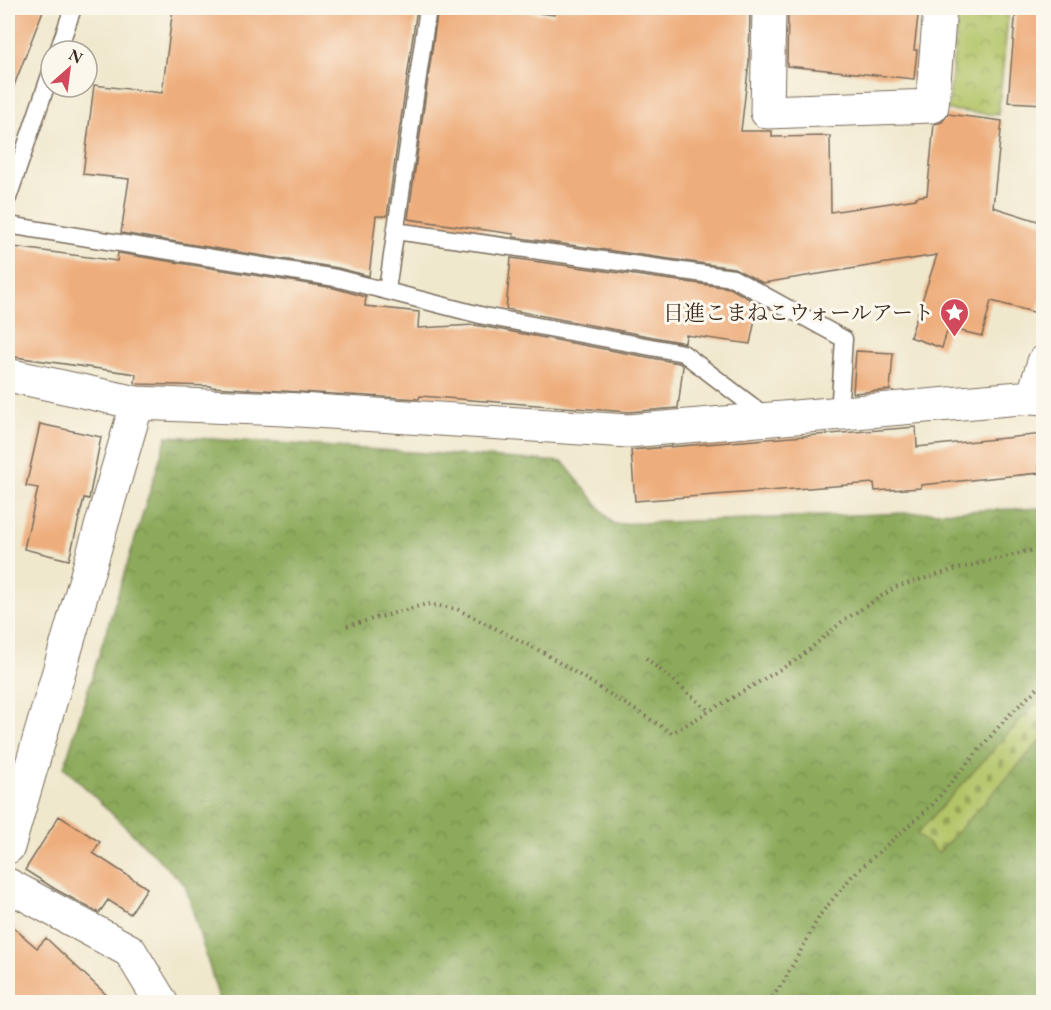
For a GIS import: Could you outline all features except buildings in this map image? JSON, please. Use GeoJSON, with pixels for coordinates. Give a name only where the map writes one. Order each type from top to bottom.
{"type":"FeatureCollection","features":[{"type":"Feature","properties":{"kind":"street"},"geometry":{"type":"LineString","coordinates":[[769,8],[766,111],[932,106],[940,8]]}},
{"type":"Feature","properties":{"kind":"street"},"geometry":{"type":"LineString","coordinates":[[8,375],[137,403],[283,408],[628,431],[1038,397],[1044,362]]}},
{"type":"Feature","properties":{"kind":"street"},"geometry":{"type":"LineString","coordinates":[[8,847],[137,403]]}},
{"type":"Feature","properties":{"kind":"street"},"geometry":{"type":"LineString","coordinates":[[8,885],[130,951],[161,1002]]}},
{"type":"Feature","properties":{"kind":"lane"},"geometry":{"type":"LineString","coordinates":[[62,39],[74,8]]}},
{"type":"Feature","properties":{"kind":"lane"},"geometry":{"type":"LineString","coordinates":[[387,290],[428,8]]}},
{"type":"Feature","properties":{"kind":"lane"},"geometry":{"type":"LineString","coordinates":[[8,198],[42,99]]}},
{"type":"Feature","properties":{"kind":"lane"},"geometry":{"type":"LineString","coordinates":[[8,225],[336,278],[484,316],[683,353],[769,419]]}},
{"type":"Feature","properties":{"kind":"lane"},"geometry":{"type":"LineString","coordinates":[[395,231],[733,278],[844,339],[838,414]]}},
{"type":"Feature","properties":{"kind":"path"},"geometry":{"type":"LineString","coordinates":[[348,626],[427,604],[457,609],[544,653],[672,733],[798,659],[844,620],[896,587],[1044,547]]}},
{"type":"Feature","properties":{"kind":"path"},"geometry":{"type":"LineString","coordinates":[[646,658],[708,710]]}},
{"type":"Feature","properties":{"kind":"path"},"geometry":{"type":"LineString","coordinates":[[769,1002],[784,981],[820,915],[852,876],[932,805],[1008,716],[1044,682]]}},
{"type":"Feature","properties":{"kind":"green space"},"geometry":{"type":"Polygon","coordinates":[[[959,8],[1009,8],[998,115],[948,110],[959,8]]]}},
{"type":"Feature","properties":{"kind":"green space"},"geometry":{"type":"Polygon","coordinates":[[[167,436],[563,462],[613,524],[1043,508],[1043,1002],[220,1002],[185,885],[64,767],[167,436]]]}},
{"type":"Feature","properties":{"kind":"green space"},"geometry":{"type":"Polygon","coordinates":[[[1043,695],[1043,738],[938,853],[917,834],[1043,695]]]}},
{"type":"Feature","properties":{"kind":"place","name":"日進こまねこウォールアート"},"geometry":{"type":"Point","coordinates":[955,338]}}]}
